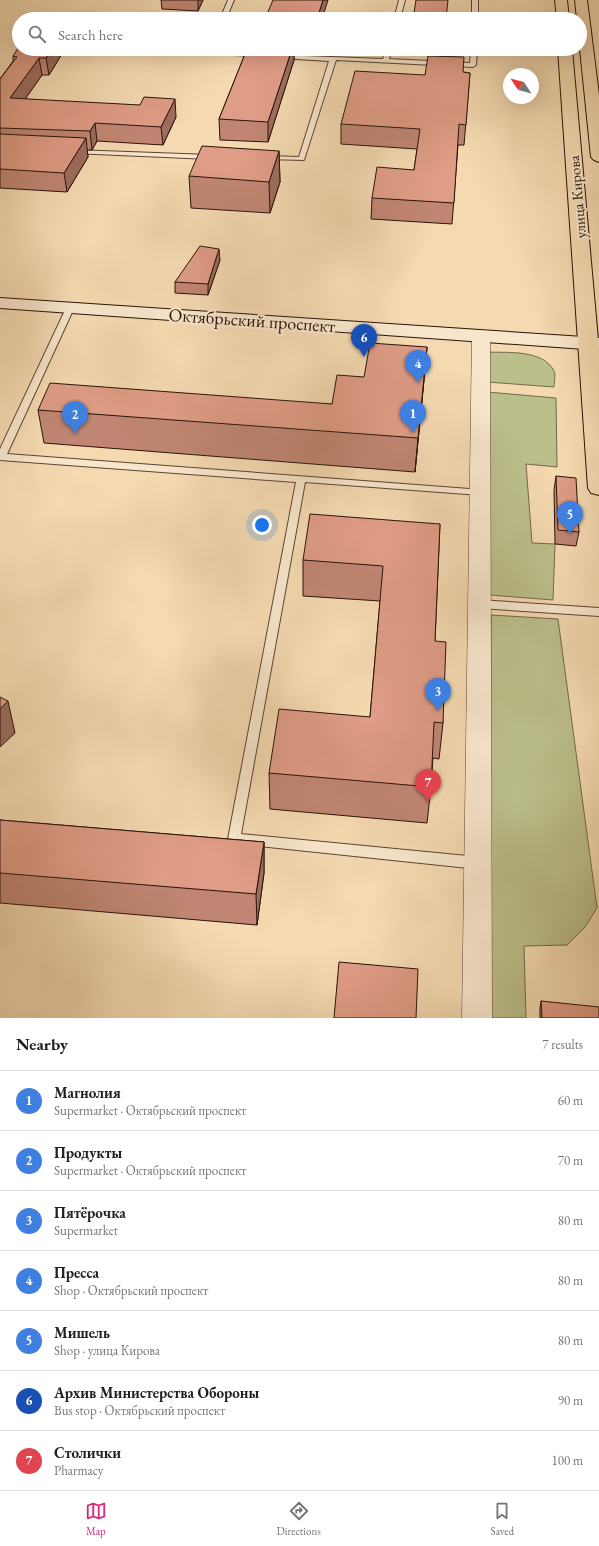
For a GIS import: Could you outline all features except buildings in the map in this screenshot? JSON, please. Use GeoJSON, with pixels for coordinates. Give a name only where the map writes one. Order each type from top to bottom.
{"type":"FeatureCollection","features":[{"type":"Feature","properties":{"kind":"main road"},"geometry":{"type":"LineString","coordinates":[[561,0],[562,12]]}},
{"type":"Feature","properties":{"kind":"main road","name":"улица Кирова"},"geometry":{"type":"LineString","coordinates":[[581,0],[582,12]]}},
{"type":"Feature","properties":{"kind":"main road","name":"улица Кирова"},"geometry":{"type":"LineString","coordinates":[[587,52],[599,157]]}},
{"type":"Feature","properties":{"kind":"main road","name":"улица Кирова"},"geometry":{"type":"LineString","coordinates":[[566,56],[594,344],[599,488]]}},
{"type":"Feature","properties":{"kind":"main road","name":"Октябрьский проспект"},"geometry":{"type":"LineString","coordinates":[[0,303],[594,344]]}},
{"type":"Feature","properties":{"kind":"street"},"geometry":{"type":"LineString","coordinates":[[477,1018],[481,336]]}},
{"type":"Feature","properties":{"kind":"lane"},"geometry":{"type":"LineString","coordinates":[[226,12],[230,0]]}},
{"type":"Feature","properties":{"kind":"lane"},"geometry":{"type":"LineString","coordinates":[[399,12],[402,0]]}},
{"type":"Feature","properties":{"kind":"lane"},"geometry":{"type":"LineString","coordinates":[[475,0],[475,12]]}},
{"type":"Feature","properties":{"kind":"lane"},"geometry":{"type":"LineString","coordinates":[[290,56],[473,65],[474,56]]}},
{"type":"Feature","properties":{"kind":"lane"},"geometry":{"type":"LineString","coordinates":[[386,61],[388,56]]}},
{"type":"Feature","properties":{"kind":"lane"},"geometry":{"type":"LineString","coordinates":[[256,158],[302,159],[333,59],[326,58]]}},
{"type":"Feature","properties":{"kind":"lane"},"geometry":{"type":"LineString","coordinates":[[63,152],[218,157]]}},
{"type":"Feature","properties":{"kind":"lane"},"geometry":{"type":"LineString","coordinates":[[70,308],[0,457],[480,492]]}},
{"type":"Feature","properties":{"kind":"lane"},"geometry":{"type":"LineString","coordinates":[[301,479],[234,839],[478,863]]}},
{"type":"Feature","properties":{"kind":"lane"},"geometry":{"type":"LineString","coordinates":[[480,604],[599,612]]}},
{"type":"Feature","properties":{"kind":"green space"},"geometry":{"type":"Polygon","coordinates":[[[487,352],[524,354],[542,359],[549,364],[555,373],[554,387],[487,382],[487,352]]]}},
{"type":"Feature","properties":{"kind":"green space"},"geometry":{"type":"Polygon","coordinates":[[[487,392],[556,398],[557,467],[526,464],[532,543],[555,544],[553,600],[490,595],[487,392]]]}},
{"type":"Feature","properties":{"kind":"green space"},"geometry":{"type":"Polygon","coordinates":[[[491,615],[558,619],[597,908],[585,927],[567,945],[524,946],[526,1018],[489,1018],[491,615]]]}},
{"type":"Feature","properties":{"kind":"place","name":"Архив Министерства Обороны"},"geometry":{"type":"Point","coordinates":[364,357]}},
{"type":"Feature","properties":{"kind":"place","name":"Пресса"},"geometry":{"type":"Point","coordinates":[418,383]}},
{"type":"Feature","properties":{"kind":"place","name":"Магнолия"},"geometry":{"type":"Point","coordinates":[413,433]}},
{"type":"Feature","properties":{"kind":"place","name":"Продукты"},"geometry":{"type":"Point","coordinates":[75,434]}},
{"type":"Feature","properties":{"kind":"place","name":"Мишель"},"geometry":{"type":"Point","coordinates":[570,534]}},
{"type":"Feature","properties":{"kind":"place","name":"Пятёрочка"},"geometry":{"type":"Point","coordinates":[438,711]}},
{"type":"Feature","properties":{"kind":"place","name":"Столички"},"geometry":{"type":"Point","coordinates":[428,802]}}]}
